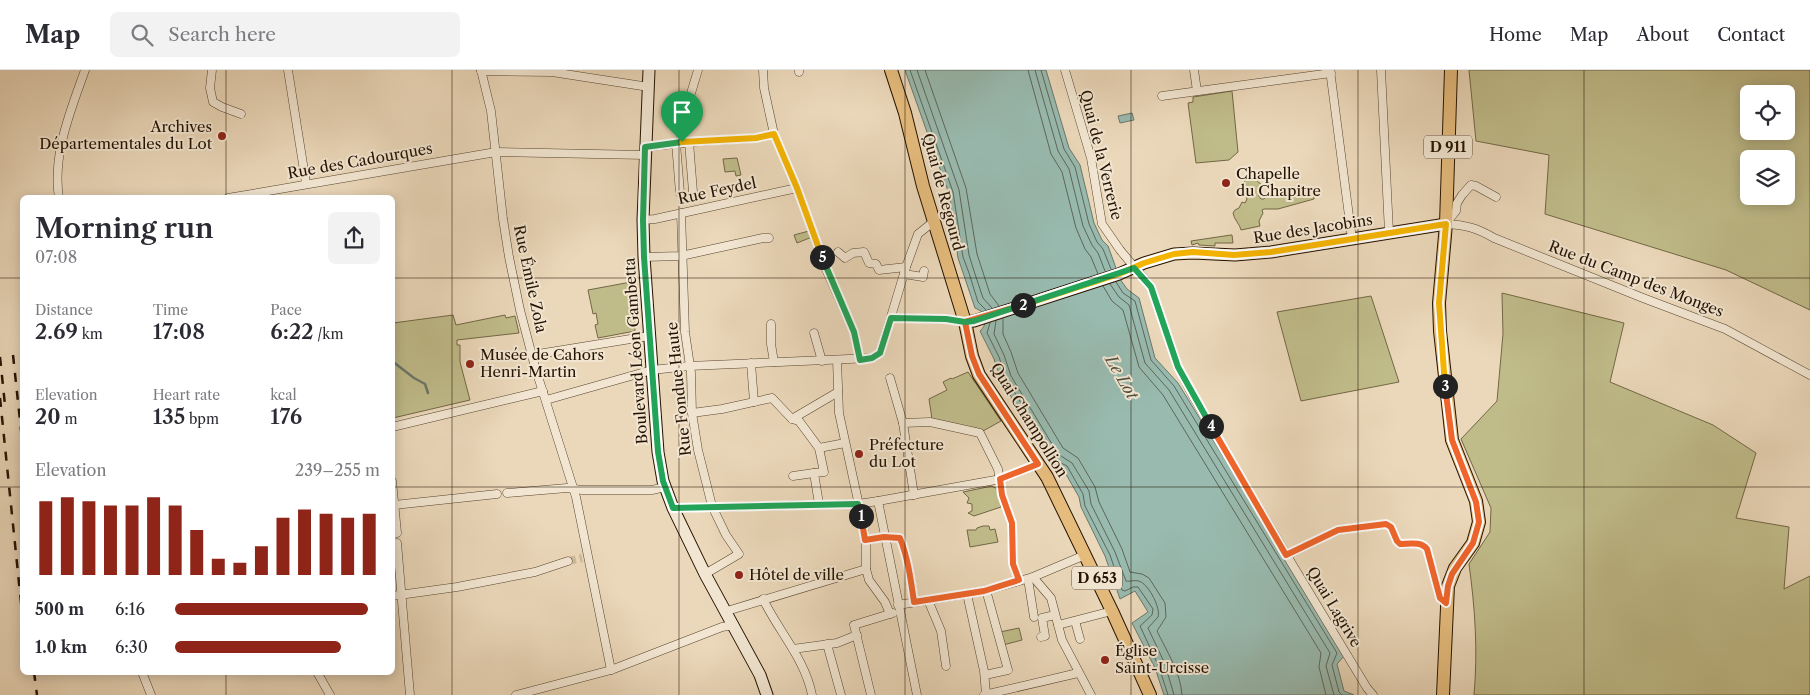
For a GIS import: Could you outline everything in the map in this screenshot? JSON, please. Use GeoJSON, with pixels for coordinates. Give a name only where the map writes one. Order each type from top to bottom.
{"type":"FeatureCollection","features":[{"type":"Feature","properties":{"kind":"main road","name":"Boulevard Léon Gambetta"},"geometry":{"type":"LineString","coordinates":[[648,70],[649,87],[643,220],[658,452],[665,487],[673,508],[705,574],[760,674],[767,695]]}},
{"type":"Feature","properties":{"kind":"main road","name":"Quai de Regourd"},"geometry":{"type":"LineString","coordinates":[[891,70],[905,113],[922,186],[933,222],[969,322]]}},
{"type":"Feature","properties":{"kind":"main road","name":"D 911"},"geometry":{"type":"LineString","coordinates":[[1444,695],[1448,586],[1452,574],[1473,543],[1478,528],[1476,502],[1452,440],[1440,331],[1439,303],[1446,224],[1450,70]]}},
{"type":"Feature","properties":{"kind":"main road","name":"Rue des Jacobins"},"geometry":{"type":"LineString","coordinates":[[969,322],[1119,274],[1167,256],[1183,253],[1234,255],[1271,252],[1446,224]]}},
{"type":"Feature","properties":{"kind":"main road","name":"Quai Champollion"},"geometry":{"type":"LineString","coordinates":[[969,322],[972,356],[979,374],[1047,477],[1112,611],[1150,695]]}},
{"type":"Feature","properties":{"kind":"street"},"geometry":{"type":"LineString","coordinates":[[58,195],[58,163],[68,117],[85,70]]}},
{"type":"Feature","properties":{"kind":"street"},"geometry":{"type":"LineString","coordinates":[[212,70],[210,88],[213,102],[241,114]]}},
{"type":"Feature","properties":{"kind":"street"},"geometry":{"type":"LineString","coordinates":[[288,70],[306,183]]}},
{"type":"Feature","properties":{"kind":"street"},"geometry":{"type":"LineString","coordinates":[[481,70],[552,72],[649,87]]}},
{"type":"Feature","properties":{"kind":"street","name":"Rue Émile Zola"},"geometry":{"type":"LineString","coordinates":[[481,70],[491,111],[509,257],[520,310],[532,355],[574,489],[586,558],[611,670]]}},
{"type":"Feature","properties":{"kind":"street"},"geometry":{"type":"LineString","coordinates":[[680,193],[682,122],[698,70]]}},
{"type":"Feature","properties":{"kind":"street"},"geometry":{"type":"LineString","coordinates":[[763,70],[764,88],[774,134],[797,188],[826,269],[854,332],[860,360]]}},
{"type":"Feature","properties":{"kind":"street","name":"Quai de la Verrerie"},"geometry":{"type":"LineString","coordinates":[[1065,70],[1090,158],[1102,224],[1134,268]]}},
{"type":"Feature","properties":{"kind":"street"},"geometry":{"type":"LineString","coordinates":[[1194,70],[1197,91]]}},
{"type":"Feature","properties":{"kind":"street"},"geometry":{"type":"LineString","coordinates":[[1381,70],[1389,232]]}},
{"type":"Feature","properties":{"kind":"street"},"geometry":{"type":"LineString","coordinates":[[1162,96],[1330,72],[1352,239]]}},
{"type":"Feature","properties":{"kind":"street","name":"Rue des Cadourques"},"geometry":{"type":"LineString","coordinates":[[244,195],[496,152],[645,151],[682,143],[756,138],[774,134]]}},
{"type":"Feature","properties":{"kind":"street"},"geometry":{"type":"LineString","coordinates":[[682,143],[693,192]]}},
{"type":"Feature","properties":{"kind":"street"},"geometry":{"type":"LineString","coordinates":[[1446,224],[1456,211],[1457,203],[1462,195],[1471,185],[1496,197]]}},
{"type":"Feature","properties":{"kind":"street","name":"Rue Feydel"},"geometry":{"type":"LineString","coordinates":[[643,220],[797,188]]}},
{"type":"Feature","properties":{"kind":"street","name":"Rue Fondue Haute"},"geometry":{"type":"LineString","coordinates":[[680,213],[681,256],[691,372],[692,413],[704,479],[712,506],[726,535],[738,554],[705,574]]}},
{"type":"Feature","properties":{"kind":"street"},"geometry":{"type":"LineString","coordinates":[[546,400],[652,370],[689,366],[872,358],[880,353],[918,234],[933,222]]}},
{"type":"Feature","properties":{"kind":"street","name":"Rue du Camp des Monges"},"geometry":{"type":"LineString","coordinates":[[1446,224],[1463,224],[1477,228],[1494,238],[1725,329],[1810,375]]}},
{"type":"Feature","properties":{"kind":"street"},"geometry":{"type":"LineString","coordinates":[[644,257],[681,256],[768,238]]}},
{"type":"Feature","properties":{"kind":"street"},"geometry":{"type":"LineString","coordinates":[[838,252],[845,258],[856,252],[864,252],[869,262],[876,264],[879,270],[905,271],[923,277],[924,271]]}},
{"type":"Feature","properties":{"kind":"street","name":"Quai Lagrive"},"geometry":{"type":"LineString","coordinates":[[1134,268],[1151,287],[1178,367],[1193,396],[1286,555],[1373,695]]}},
{"type":"Feature","properties":{"kind":"street"},"geometry":{"type":"LineString","coordinates":[[891,318],[946,319],[969,322]]}},
{"type":"Feature","properties":{"kind":"street"},"geometry":{"type":"LineString","coordinates":[[771,324],[771,344],[774,362]]}},
{"type":"Feature","properties":{"kind":"street"},"geometry":{"type":"LineString","coordinates":[[814,333],[822,361]]}},
{"type":"Feature","properties":{"kind":"street"},"geometry":{"type":"LineString","coordinates":[[532,355],[649,336]]}},
{"type":"Feature","properties":{"kind":"street"},"geometry":{"type":"LineString","coordinates":[[837,360],[839,413],[854,476],[865,540],[866,569],[869,580],[885,602],[890,614]]}},
{"type":"Feature","properties":{"kind":"street"},"geometry":{"type":"LineString","coordinates":[[751,363],[754,402]]}},
{"type":"Feature","properties":{"kind":"street"},"geometry":{"type":"LineString","coordinates":[[890,378],[903,422],[914,495]]}},
{"type":"Feature","properties":{"kind":"street"},"geometry":{"type":"LineString","coordinates":[[395,426],[543,390]]}},
{"type":"Feature","properties":{"kind":"street"},"geometry":{"type":"LineString","coordinates":[[792,419],[838,392]]}},
{"type":"Feature","properties":{"kind":"street"},"geometry":{"type":"LineString","coordinates":[[692,413],[772,398],[792,419],[799,421],[819,448],[824,472],[793,476]]}},
{"type":"Feature","properties":{"kind":"street"},"geometry":{"type":"LineString","coordinates":[[903,422],[930,422],[980,433],[998,469],[1002,495],[1012,523],[1013,564],[1019,580]]}},
{"type":"Feature","properties":{"kind":"street"},"geometry":{"type":"LineString","coordinates":[[819,448],[845,443]]}},
{"type":"Feature","properties":{"kind":"street"},"geometry":{"type":"LineString","coordinates":[[673,508],[878,502],[999,480],[1038,464]]}},
{"type":"Feature","properties":{"kind":"street"},"geometry":{"type":"LineString","coordinates":[[814,474],[819,504]]}},
{"type":"Feature","properties":{"kind":"street"},"geometry":{"type":"LineString","coordinates":[[507,493],[567,488],[652,490],[665,487]]}},
{"type":"Feature","properties":{"kind":"street"},"geometry":{"type":"LineString","coordinates":[[395,505],[497,494]]}},
{"type":"Feature","properties":{"kind":"street"},"geometry":{"type":"LineString","coordinates":[[878,502],[917,695]]}},
{"type":"Feature","properties":{"kind":"street"},"geometry":{"type":"LineString","coordinates":[[395,519],[396,533]]}},
{"type":"Feature","properties":{"kind":"street"},"geometry":{"type":"LineString","coordinates":[[1286,555],[1338,530],[1386,524],[1391,527],[1400,544],[1421,544],[1427,549],[1440,598],[1446,603]]}},
{"type":"Feature","properties":{"kind":"street"},"geometry":{"type":"LineString","coordinates":[[865,540],[884,537],[900,538],[914,602]]}},
{"type":"Feature","properties":{"kind":"street"},"geometry":{"type":"LineString","coordinates":[[397,543],[410,695]]}},
{"type":"Feature","properties":{"kind":"street"},"geometry":{"type":"LineString","coordinates":[[871,695],[854,624],[890,614],[914,602],[967,594],[1031,578],[1085,555]]}},
{"type":"Feature","properties":{"kind":"street"},"geometry":{"type":"LineString","coordinates":[[395,596],[535,572],[568,561]]}},
{"type":"Feature","properties":{"kind":"street"},"geometry":{"type":"LineString","coordinates":[[727,611],[866,569]]}},
{"type":"Feature","properties":{"kind":"street"},"geometry":{"type":"LineString","coordinates":[[1031,578],[1033,614]]}},
{"type":"Feature","properties":{"kind":"street"},"geometry":{"type":"LineString","coordinates":[[1031,578],[1051,598],[1062,640],[1091,695]]}},
{"type":"Feature","properties":{"kind":"street"},"geometry":{"type":"LineString","coordinates":[[985,675],[1008,670],[986,590]]}},
{"type":"Feature","properties":{"kind":"street"},"geometry":{"type":"LineString","coordinates":[[967,594],[985,675],[985,695],[1078,673]]}},
{"type":"Feature","properties":{"kind":"street"},"geometry":{"type":"LineString","coordinates":[[763,599],[772,618],[793,649],[812,695]]}},
{"type":"Feature","properties":{"kind":"street"},"geometry":{"type":"LineString","coordinates":[[928,600],[941,631],[946,666]]}},
{"type":"Feature","properties":{"kind":"street"},"geometry":{"type":"LineString","coordinates":[[1058,625],[1112,611]]}},
{"type":"Feature","properties":{"kind":"street"},"geometry":{"type":"LineString","coordinates":[[1041,636],[1045,636],[1042,618],[1056,615]]}},
{"type":"Feature","properties":{"kind":"street"},"geometry":{"type":"LineString","coordinates":[[1075,621],[1080,638]]}},
{"type":"Feature","properties":{"kind":"street"},"geometry":{"type":"LineString","coordinates":[[516,695],[611,670],[722,627],[734,625]]}},
{"type":"Feature","properties":{"kind":"street"},"geometry":{"type":"LineString","coordinates":[[793,649],[837,643],[857,635]]}},
{"type":"Feature","properties":{"kind":"street"},"geometry":{"type":"LineString","coordinates":[[827,644],[841,695]]}},
{"type":"Feature","properties":{"kind":"street"},"geometry":{"type":"LineString","coordinates":[[143,675],[151,695]]}},
{"type":"Feature","properties":{"kind":"street"},"geometry":{"type":"LineString","coordinates":[[319,675],[330,695]]}},
{"type":"Feature","properties":{"kind":"shaded area"},"geometry":{"type":"Polygon","coordinates":[[[1469,70],[1810,70],[1810,310],[1726,270],[1545,214],[1549,155],[1476,141],[1469,70]]]}},
{"type":"Feature","properties":{"kind":"shaded area"},"geometry":{"type":"Polygon","coordinates":[[[1232,91],[1238,152],[1229,160],[1196,163],[1188,103],[1193,102],[1193,97],[1232,91]]]}},
{"type":"Feature","properties":{"kind":"shaded area"},"geometry":{"type":"Polygon","coordinates":[[[737,158],[741,175],[736,176],[735,171],[725,172],[723,159],[737,158]]]}},
{"type":"Feature","properties":{"kind":"shaded area"},"geometry":{"type":"Polygon","coordinates":[[[1248,177],[1256,180],[1263,186],[1262,191],[1258,195],[1261,199],[1283,190],[1296,192],[1305,187],[1310,188],[1314,194],[1314,199],[1278,209],[1264,209],[1259,221],[1260,226],[1241,230],[1233,213],[1247,199],[1242,188],[1248,177]]]}},
{"type":"Feature","properties":{"kind":"shaded area"},"geometry":{"type":"Polygon","coordinates":[[[809,231],[812,237],[797,243],[794,235],[809,231]]]}},
{"type":"Feature","properties":{"kind":"shaded area"},"geometry":{"type":"Polygon","coordinates":[[[1232,235],[1233,243],[1215,243],[1215,246],[1199,245],[1198,243],[1192,245],[1191,241],[1232,235]]]}},
{"type":"Feature","properties":{"kind":"shaded area"},"geometry":{"type":"Polygon","coordinates":[[[631,282],[635,331],[598,338],[595,325],[598,324],[596,313],[593,314],[588,290],[631,282]]]}},
{"type":"Feature","properties":{"kind":"shaded area"},"geometry":{"type":"Polygon","coordinates":[[[1502,293],[1624,323],[1610,382],[1713,425],[1756,453],[1736,518],[1789,527],[1784,589],[1810,576],[1810,695],[1474,695],[1475,630],[1469,564],[1490,532],[1491,508],[1461,439],[1497,401],[1503,334],[1502,293]]]}},
{"type":"Feature","properties":{"kind":"shaded area"},"geometry":{"type":"Polygon","coordinates":[[[1371,296],[1399,382],[1301,401],[1277,312],[1371,296]]]}},
{"type":"Feature","properties":{"kind":"shaded area"},"geometry":{"type":"Polygon","coordinates":[[[453,315],[456,325],[505,315],[506,318],[515,316],[519,333],[457,340],[457,345],[460,345],[460,362],[470,400],[395,418],[395,323],[453,315]]]}},
{"type":"Feature","properties":{"kind":"shaded area"},"geometry":{"type":"Polygon","coordinates":[[[968,372],[1001,421],[983,431],[932,419],[929,399],[947,390],[943,382],[968,372]]]}},
{"type":"Feature","properties":{"kind":"shaded area"},"geometry":{"type":"Polygon","coordinates":[[[992,486],[999,490],[1001,507],[974,516],[968,513],[972,511],[972,504],[967,503],[969,498],[963,492],[992,486]]]}},
{"type":"Feature","properties":{"kind":"shaded area"},"geometry":{"type":"Polygon","coordinates":[[[983,526],[989,526],[990,530],[995,529],[998,542],[970,547],[967,530],[976,530],[983,526]]]}},
{"type":"Feature","properties":{"kind":"shaded area"},"geometry":{"type":"Polygon","coordinates":[[[1019,628],[1022,640],[1003,645],[1000,632],[1019,628]]]}},
{"type":"Feature","properties":{"kind":"water","name":"Le Lot"},"geometry":{"type":"Polygon","coordinates":[[[905,70],[1046,70],[1069,148],[1080,165],[1094,223],[1102,240],[1108,246],[1120,279],[1127,289],[1139,298],[1155,358],[1178,383],[1345,655],[1337,664],[1344,691],[1354,695],[1164,695],[1155,668],[1132,623],[1148,612],[1135,591],[1120,599],[1105,556],[1081,507],[1079,497],[1063,469],[1060,470],[1058,466],[1054,468],[1001,380],[994,359],[980,331],[985,324],[984,319],[981,311],[975,308],[958,258],[949,194],[905,70]]]}},
{"type":"Feature","properties":{"kind":"water"},"geometry":{"type":"Polygon","coordinates":[[[1132,113],[1134,120],[1120,123],[1118,116],[1132,113]]]}},
{"type":"Feature","properties":{"kind":"waterway"},"geometry":{"type":"LineString","coordinates":[[395,363],[425,384],[428,393]]}},
{"type":"Feature","properties":{"kind":"tunnel"},"geometry":{"type":"LineString","coordinates":[[568,561],[582,558]]}},
{"type":"Feature","properties":{"kind":"railway"},"geometry":{"type":"LineString","coordinates":[[13,355],[20,420]]}},
{"type":"Feature","properties":{"kind":"railway"},"geometry":{"type":"LineString","coordinates":[[0,357],[5,405]]}},
{"type":"Feature","properties":{"kind":"railway"},"geometry":{"type":"LineString","coordinates":[[0,398],[20,593]]}},
{"type":"Feature","properties":{"kind":"railway"},"geometry":{"type":"LineString","coordinates":[[34,675],[37,695]]}},
{"type":"Feature","properties":{"kind":"place","name":"Archives Départementales du Lot"},"geometry":{"type":"Point","coordinates":[222,136]}},
{"type":"Feature","properties":{"kind":"place","name":"Chapelle du Chapitre"},"geometry":{"type":"Point","coordinates":[1226,183]}},
{"type":"Feature","properties":{"kind":"place","name":"Musée de Cahors Henri-Martin"},"geometry":{"type":"Point","coordinates":[470,364]}},
{"type":"Feature","properties":{"kind":"place","name":"Préfecture du Lot"},"geometry":{"type":"Point","coordinates":[859,454]}},
{"type":"Feature","properties":{"kind":"place","name":"Hôtel de ville"},"geometry":{"type":"Point","coordinates":[739,575]}},
{"type":"Feature","properties":{"kind":"place","name":"Église Saint-Urcisse"},"geometry":{"type":"Point","coordinates":[1105,660]}},
{"type":"Feature","properties":{"kind":"route"},"geometry":{"type":"LineString","coordinates":[[682,142],[645,147],[643,220],[658,452],[663,481],[673,508],[684,506],[858,504],[865,540],[884,537],[900,538],[914,602],[984,591],[1019,580],[1013,564],[1012,523],[1002,495],[1000,479],[1038,464],[979,374],[974,364],[965,322],[974,321],[1119,274],[1144,263],[1174,254],[1193,252],[1234,255],[1271,252],[1446,224],[1439,303],[1449,424],[1457,456],[1476,502],[1479,522],[1473,543],[1452,574],[1446,603],[1440,598],[1425,546],[1421,544],[1400,544],[1391,527],[1386,524],[1338,530],[1286,555],[1193,396],[1178,367],[1151,287],[1134,268],[1119,274],[979,319],[974,321],[891,318],[880,353],[872,358],[860,360],[854,332],[826,269],[797,188],[774,134],[756,138],[682,142]]}}]}
